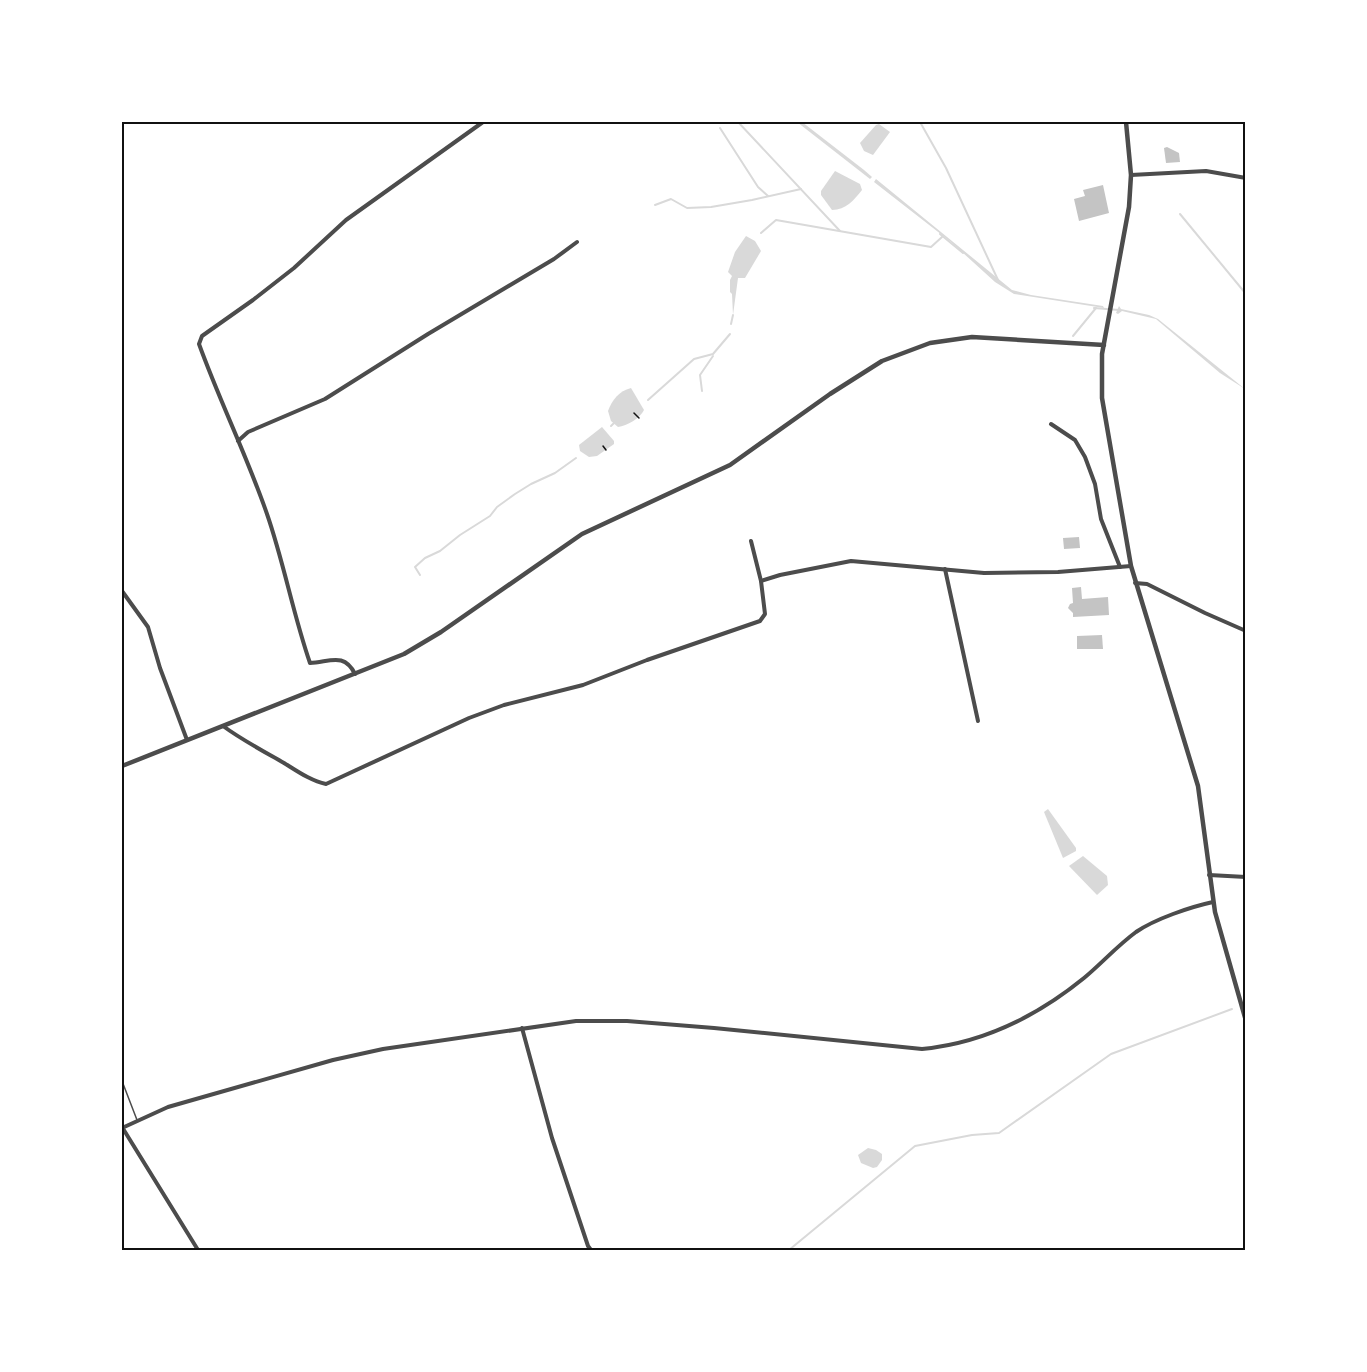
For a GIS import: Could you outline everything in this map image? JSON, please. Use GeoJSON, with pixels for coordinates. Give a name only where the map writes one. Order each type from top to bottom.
{"type":"FeatureCollection","features":[{"type":"Feature","properties":{"kind":"street"},"geometry":{"type":"LineString","coordinates":[[355,674],[348,663],[342,661],[310,663],[267,515],[199,344],[202,336],[294,268],[346,220],[483,122]]}},
{"type":"Feature","properties":{"kind":"street"},"geometry":{"type":"LineString","coordinates":[[1126,122],[1131,175],[1128,215],[1104,345],[1101,388],[1131,566],[1198,786],[1213,903],[1245,1021]]}},
{"type":"Feature","properties":{"kind":"street"},"geometry":{"type":"LineString","coordinates":[[1131,175],[1206,171],[1245,178]]}},
{"type":"Feature","properties":{"kind":"street"},"geometry":{"type":"LineString","coordinates":[[238,441],[248,432],[325,399],[577,243]]}},
{"type":"Feature","properties":{"kind":"street"},"geometry":{"type":"LineString","coordinates":[[122,766],[404,654],[441,632],[582,534],[730,465],[830,394],[882,361],[930,343],[972,338],[1104,345]]}},
{"type":"Feature","properties":{"kind":"street"},"geometry":{"type":"LineString","coordinates":[[1051,424],[1075,440],[1085,457],[1095,484],[1101,519],[1120,567]]}},
{"type":"Feature","properties":{"kind":"street"},"geometry":{"type":"LineString","coordinates":[[220,726],[305,776],[318,783],[326,784],[469,718],[504,705],[583,685],[759,621],[765,614],[761,581],[751,541]]}},
{"type":"Feature","properties":{"kind":"street"},"geometry":{"type":"LineString","coordinates":[[761,581],[852,561],[1005,573],[1058,572],[1131,566]]}},
{"type":"Feature","properties":{"kind":"street"},"geometry":{"type":"LineString","coordinates":[[945,569],[978,721]]}},
{"type":"Feature","properties":{"kind":"street"},"geometry":{"type":"LineString","coordinates":[[1136,583],[1147,584],[1245,631]]}},
{"type":"Feature","properties":{"kind":"street"},"geometry":{"type":"LineString","coordinates":[[122,591],[148,627],[186,740]]}},
{"type":"Feature","properties":{"kind":"street"},"geometry":{"type":"LineString","coordinates":[[1209,875],[1245,877]]}},
{"type":"Feature","properties":{"kind":"street"},"geometry":{"type":"LineString","coordinates":[[198,1251],[122,1127],[168,1107],[333,1060],[383,1049],[576,1021],[627,1021],[922,1049],[952,1046],[983,1038],[1053,1002],[1123,943],[1150,924],[1213,903]]}},
{"type":"Feature","properties":{"kind":"street"},"geometry":{"type":"LineString","coordinates":[[522,1028],[552,1137],[591,1251]]}},
{"type":"Feature","properties":{"kind":"lane"},"geometry":{"type":"LineString","coordinates":[[122,1081],[137,1121]]}},
{"type":"Feature","properties":{"kind":"path"},"geometry":{"type":"LineString","coordinates":[[634,412],[639,418]]}},
{"type":"Feature","properties":{"kind":"path"},"geometry":{"type":"LineString","coordinates":[[603,446],[606,450]]}},
{"type":"Feature","properties":{"kind":"shaded area"},"geometry":{"type":"Polygon","coordinates":[[[797,122],[802,122],[872,177],[870,179],[797,122]]]}},
{"type":"Feature","properties":{"kind":"shaded area"},"geometry":{"type":"Polygon","coordinates":[[[879,124],[890,132],[873,155],[864,151],[860,143],[879,124]]]}},
{"type":"Feature","properties":{"kind":"shaded area"},"geometry":{"type":"Polygon","coordinates":[[[835,171],[860,184],[862,190],[846,206],[832,210],[821,195],[821,191],[835,171]]]}},
{"type":"Feature","properties":{"kind":"shaded area"},"geometry":{"type":"Polygon","coordinates":[[[876,179],[1012,290],[1104,308],[1014,294],[995,282],[951,242],[874,182],[876,179]]]}},
{"type":"Feature","properties":{"kind":"shaded area"},"geometry":{"type":"Polygon","coordinates":[[[746,236],[755,241],[761,251],[745,278],[738,278],[733,315],[730,292],[732,276],[728,272],[735,252],[746,236]]]}},
{"type":"Feature","properties":{"kind":"shaded area"},"geometry":{"type":"Polygon","coordinates":[[[1119,306],[1121,309],[1158,319],[1245,389],[1220,373],[1156,319],[1122,311],[1118,314],[1116,313],[1119,306]]]}},
{"type":"Feature","properties":{"kind":"shaded area"},"geometry":{"type":"Polygon","coordinates":[[[631,388],[644,410],[633,421],[618,427],[611,421],[608,411],[616,396],[631,388]]]}},
{"type":"Feature","properties":{"kind":"shaded area"},"geometry":{"type":"Polygon","coordinates":[[[602,427],[614,444],[597,456],[589,457],[580,451],[579,445],[602,427]]]}},
{"type":"Feature","properties":{"kind":"shaded area"},"geometry":{"type":"Polygon","coordinates":[[[1048,809],[1076,848],[1076,851],[1063,858],[1044,812],[1048,809]]]}},
{"type":"Feature","properties":{"kind":"shaded area"},"geometry":{"type":"Polygon","coordinates":[[[1083,856],[1107,876],[1108,885],[1097,895],[1069,866],[1083,856]]]}},
{"type":"Feature","properties":{"kind":"shaded area"},"geometry":{"type":"Polygon","coordinates":[[[868,1148],[882,1154],[882,1160],[877,1167],[873,1168],[861,1163],[858,1155],[868,1148]]]}},
{"type":"Feature","properties":{"kind":"building"},"geometry":{"type":"Polygon","coordinates":[[[1167,147],[1179,153],[1180,162],[1166,163],[1164,148],[1167,147]]]}},
{"type":"Feature","properties":{"kind":"building"},"geometry":{"type":"Polygon","coordinates":[[[1103,185],[1109,213],[1079,221],[1074,199],[1085,196],[1083,190],[1103,185]]]}},
{"type":"Feature","properties":{"kind":"building"},"geometry":{"type":"Polygon","coordinates":[[[1079,537],[1080,548],[1064,549],[1063,538],[1079,537]]]}},
{"type":"Feature","properties":{"kind":"building"},"geometry":{"type":"Polygon","coordinates":[[[1081,587],[1082,599],[1108,597],[1109,615],[1073,617],[1073,613],[1068,608],[1073,603],[1072,588],[1081,587]]]}},
{"type":"Feature","properties":{"kind":"building"},"geometry":{"type":"Polygon","coordinates":[[[1102,635],[1103,649],[1077,649],[1077,636],[1102,635]]]}},
{"type":"Feature","properties":{"kind":"waterway"},"geometry":{"type":"LineString","coordinates":[[738,122],[840,231]]}},
{"type":"Feature","properties":{"kind":"waterway"},"geometry":{"type":"LineString","coordinates":[[920,122],[946,168],[998,280]]}},
{"type":"Feature","properties":{"kind":"waterway"},"geometry":{"type":"LineString","coordinates":[[720,128],[758,187],[768,196]]}},
{"type":"Feature","properties":{"kind":"waterway"},"geometry":{"type":"LineString","coordinates":[[655,205],[671,199],[687,208],[711,207],[801,189]]}},
{"type":"Feature","properties":{"kind":"waterway"},"geometry":{"type":"LineString","coordinates":[[1180,214],[1246,294]]}},
{"type":"Feature","properties":{"kind":"waterway"},"geometry":{"type":"LineString","coordinates":[[761,233],[776,220],[931,247],[942,237]]}},
{"type":"Feature","properties":{"kind":"waterway"},"geometry":{"type":"LineString","coordinates":[[940,234],[963,253]]}},
{"type":"Feature","properties":{"kind":"waterway"},"geometry":{"type":"LineString","coordinates":[[1094,308],[1119,310]]}},
{"type":"Feature","properties":{"kind":"waterway"},"geometry":{"type":"LineString","coordinates":[[1073,336],[1096,308]]}},
{"type":"Feature","properties":{"kind":"waterway"},"geometry":{"type":"LineString","coordinates":[[731,324],[733,315]]}},
{"type":"Feature","properties":{"kind":"waterway"},"geometry":{"type":"LineString","coordinates":[[648,400],[694,359],[713,354],[730,334]]}},
{"type":"Feature","properties":{"kind":"waterway"},"geometry":{"type":"LineString","coordinates":[[702,391],[700,375],[713,356]]}},
{"type":"Feature","properties":{"kind":"waterway"},"geometry":{"type":"LineString","coordinates":[[611,426],[614,423]]}},
{"type":"Feature","properties":{"kind":"waterway"},"geometry":{"type":"LineString","coordinates":[[420,575],[415,567],[425,558],[440,551],[490,516],[497,507],[515,494],[555,473],[576,458]]}},
{"type":"Feature","properties":{"kind":"waterway"},"geometry":{"type":"LineString","coordinates":[[789,1250],[915,1146],[972,1135],[999,1133],[1111,1054],[1232,1009]]}}]}
